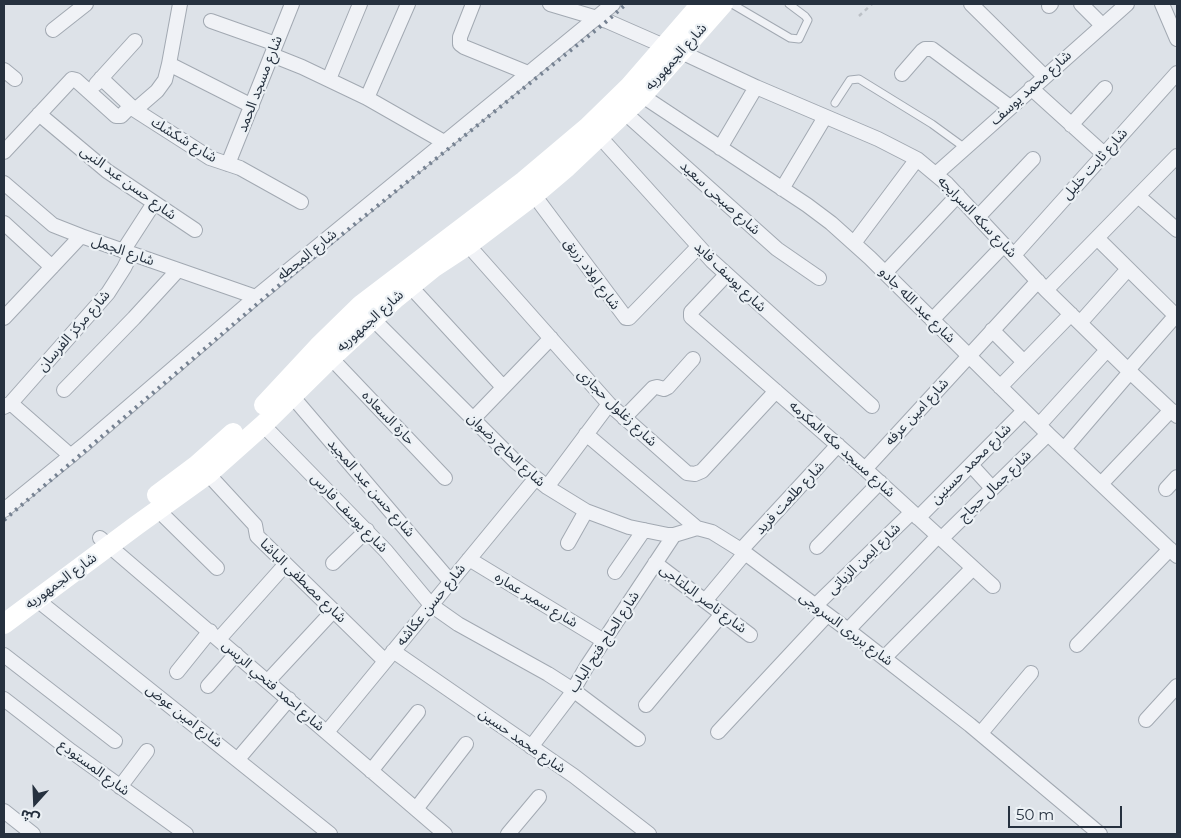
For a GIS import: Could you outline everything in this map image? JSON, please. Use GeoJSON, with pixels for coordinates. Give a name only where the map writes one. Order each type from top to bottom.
{"type":"FeatureCollection","features":[{"type":"Feature","properties":{"kind":"main road","name":"شارع الجمهوريه"},"geometry":{"type":"LineString","coordinates":[[673,49],[701,4]]}},
{"type":"Feature","properties":{"kind":"main road","name":"شارع الجمهوريه"},"geometry":{"type":"LineString","coordinates":[[4,624],[105,542],[253,416],[361,305],[524,181],[588,127],[635,92],[673,49],[723,4]]}},
{"type":"Feature","properties":{"kind":"main road","name":"شارع الجمهوريه"},"geometry":{"type":"LineString","coordinates":[[4,607],[158,510],[208,474],[263,425],[330,358],[410,286],[534,195],[600,137],[624,112],[635,92]]}},
{"type":"Feature","properties":{"kind":"street"},"geometry":{"type":"LineString","coordinates":[[53,30],[86,4]]}},
{"type":"Feature","properties":{"kind":"street"},"geometry":{"type":"LineString","coordinates":[[4,152],[72,79],[76,80],[116,116],[121,116],[133,108],[162,85],[169,64],[177,4]]}},
{"type":"Feature","properties":{"kind":"street","name":"شارع مسجد الحمد"},"geometry":{"type":"LineString","coordinates":[[228,164],[292,4]]}},
{"type":"Feature","properties":{"kind":"street"},"geometry":{"type":"LineString","coordinates":[[328,79],[360,4]]}},
{"type":"Feature","properties":{"kind":"street"},"geometry":{"type":"LineString","coordinates":[[367,98],[408,4]]}},
{"type":"Feature","properties":{"kind":"street"},"geometry":{"type":"LineString","coordinates":[[473,4],[460,37],[460,44],[528,73]]}},
{"type":"Feature","properties":{"kind":"street","name":"شارع المحطه"},"geometry":{"type":"LineString","coordinates":[[7,503],[71,456],[256,297],[613,4]]}},
{"type":"Feature","properties":{"kind":"street"},"geometry":{"type":"LineString","coordinates":[[971,4],[1044,76]]}},
{"type":"Feature","properties":{"kind":"street"},"geometry":{"type":"LineString","coordinates":[[1081,4],[1102,25]]}},
{"type":"Feature","properties":{"kind":"street","name":"شارع محمد يوسف"},"geometry":{"type":"LineString","coordinates":[[936,174],[1127,4]]}},
{"type":"Feature","properties":{"kind":"street"},"geometry":{"type":"LineString","coordinates":[[1162,4],[1177,39]]}},
{"type":"Feature","properties":{"kind":"street","name":"شارع سكه السرايجه"},"geometry":{"type":"LineString","coordinates":[[556,5],[606,21],[673,49],[898,148],[917,160],[936,174],[1042,285],[1174,413]]}},
{"type":"Feature","properties":{"kind":"street"},"geometry":{"type":"LineString","coordinates":[[211,21],[274,50],[367,98],[444,142]]}},
{"type":"Feature","properties":{"kind":"street"},"geometry":{"type":"LineString","coordinates":[[89,92],[135,41]]}},
{"type":"Feature","properties":{"kind":"street"},"geometry":{"type":"LineString","coordinates":[[902,74],[922,51],[932,49],[1010,107]]}},
{"type":"Feature","properties":{"kind":"street"},"geometry":{"type":"LineString","coordinates":[[169,64],[252,106]]}},
{"type":"Feature","properties":{"kind":"street"},"geometry":{"type":"LineString","coordinates":[[4,70],[15,79]]}},
{"type":"Feature","properties":{"kind":"street","name":"شارع ثابت خليل"},"geometry":{"type":"LineString","coordinates":[[932,320],[1009,250],[1104,154],[1177,73]]}},
{"type":"Feature","properties":{"kind":"street","name":"شارع شكشك"},"geometry":{"type":"LineString","coordinates":[[101,78],[133,108],[210,158],[240,168],[301,202]]}},
{"type":"Feature","properties":{"kind":"street"},"geometry":{"type":"LineString","coordinates":[[720,148],[756,87]]}},
{"type":"Feature","properties":{"kind":"street"},"geometry":{"type":"LineString","coordinates":[[1031,88],[1104,154]]}},
{"type":"Feature","properties":{"kind":"street"},"geometry":{"type":"LineString","coordinates":[[1071,125],[1105,88]]}},
{"type":"Feature","properties":{"kind":"street","name":"شارع عبد الله جادو"},"geometry":{"type":"LineString","coordinates":[[635,92],[807,205],[854,243],[1024,411],[1173,552]]}},
{"type":"Feature","properties":{"kind":"street","name":"شارع صبحى سعيد"},"geometry":{"type":"LineString","coordinates":[[624,112],[758,232],[791,259],[819,278]]}},
{"type":"Feature","properties":{"kind":"street","name":"شارع حسن عبد النبى"},"geometry":{"type":"LineString","coordinates":[[39,114],[107,171],[195,230]]}},
{"type":"Feature","properties":{"kind":"street"},"geometry":{"type":"LineString","coordinates":[[782,189],[825,117]]}},
{"type":"Feature","properties":{"kind":"street","name":"شارع يوسف فايد"},"geometry":{"type":"LineString","coordinates":[[600,137],[698,247],[726,275],[872,406]]}},
{"type":"Feature","properties":{"kind":"street","name":"شارع امين عرفه"},"geometry":{"type":"LineString","coordinates":[[865,469],[992,330],[1097,238],[1177,156]]}},
{"type":"Feature","properties":{"kind":"street"},"geometry":{"type":"LineString","coordinates":[[978,217],[1034,159]]}},
{"type":"Feature","properties":{"kind":"street"},"geometry":{"type":"LineString","coordinates":[[854,243],[917,160]]}},
{"type":"Feature","properties":{"kind":"street","name":"شارع الجمل"},"geometry":{"type":"LineString","coordinates":[[4,183],[53,225],[127,253],[256,297]]}},
{"type":"Feature","properties":{"kind":"street","name":"شارع اولاد زريق"},"geometry":{"type":"LineString","coordinates":[[534,195],[626,318],[629,318],[698,247]]}},
{"type":"Feature","properties":{"kind":"street"},"geometry":{"type":"LineString","coordinates":[[885,273],[958,196]]}},
{"type":"Feature","properties":{"kind":"street"},"geometry":{"type":"LineString","coordinates":[[1138,196],[1177,230]]}},
{"type":"Feature","properties":{"kind":"street","name":"شارع مركز الفرسان"},"geometry":{"type":"LineString","coordinates":[[7,406],[108,292],[124,268],[127,253],[154,203]]}},
{"type":"Feature","properties":{"kind":"street"},"geometry":{"type":"LineString","coordinates":[[4,223],[52,267]]}},
{"type":"Feature","properties":{"kind":"street"},"geometry":{"type":"LineString","coordinates":[[4,318],[81,236]]}},
{"type":"Feature","properties":{"kind":"street"},"geometry":{"type":"LineString","coordinates":[[1064,449],[1177,316],[1097,238]]}},
{"type":"Feature","properties":{"kind":"street","name":"شارع زغلول حجازى"},"geometry":{"type":"LineString","coordinates":[[468,245],[609,404],[684,471],[695,474],[702,471],[776,391]]}},
{"type":"Feature","properties":{"kind":"street"},"geometry":{"type":"LineString","coordinates":[[1000,387],[1024,362],[1128,269]]}},
{"type":"Feature","properties":{"kind":"street"},"geometry":{"type":"LineString","coordinates":[[64,390],[178,270]]}},
{"type":"Feature","properties":{"kind":"street","name":"شارع مسجد مكه المكرمه"},"geometry":{"type":"LineString","coordinates":[[726,275],[690,314],[880,482],[993,586]]}},
{"type":"Feature","properties":{"kind":"street"},"geometry":{"type":"LineString","coordinates":[[410,286],[504,387]]}},
{"type":"Feature","properties":{"kind":"street","name":"شارع الحاج رضوان"},"geometry":{"type":"LineString","coordinates":[[373,319],[516,462],[546,487],[586,511],[614,522],[658,534],[674,535],[697,528]]}},
{"type":"Feature","properties":{"kind":"street"},"geometry":{"type":"LineString","coordinates":[[992,330],[1024,362]]}},
{"type":"Feature","properties":{"kind":"street"},"geometry":{"type":"LineString","coordinates":[[473,419],[551,338]]}},
{"type":"Feature","properties":{"kind":"street","name":"شارع جمال حجاج"},"geometry":{"type":"LineString","coordinates":[[848,630],[940,537],[992,488],[1044,430],[1107,350]]}},
{"type":"Feature","properties":{"kind":"street","name":"حارة السعاده"},"geometry":{"type":"LineString","coordinates":[[330,358],[445,478]]}},
{"type":"Feature","properties":{"kind":"street"},"geometry":{"type":"LineString","coordinates":[[624,418],[653,388],[664,389],[668,387],[694,359]]}},
{"type":"Feature","properties":{"kind":"street","name":"شارع حسن عبد المجيد"},"geometry":{"type":"LineString","coordinates":[[292,396],[450,581]]}},
{"type":"Feature","properties":{"kind":"street"},"geometry":{"type":"LineString","coordinates":[[546,487],[609,404]]}},
{"type":"Feature","properties":{"kind":"street"},"geometry":{"type":"LineString","coordinates":[[7,406],[16,407],[71,456]]}},
{"type":"Feature","properties":{"kind":"street","name":"شارع محمد حسنين"},"geometry":{"type":"LineString","coordinates":[[915,515],[971,465],[1024,411]]}},
{"type":"Feature","properties":{"kind":"street"},"geometry":{"type":"LineString","coordinates":[[1100,484],[1174,413]]}},
{"type":"Feature","properties":{"kind":"street","name":"شارع يوسف فارس"},"geometry":{"type":"LineString","coordinates":[[263,425],[386,551],[431,605],[458,624],[573,690],[638,739]]}},
{"type":"Feature","properties":{"kind":"street","name":"شارع بربرى السروجى"},"geometry":{"type":"LineString","coordinates":[[586,434],[697,528],[712,532],[743,552],[981,733],[1100,834]]}},
{"type":"Feature","properties":{"kind":"street","name":"شارع طلعت فريد"},"geometry":{"type":"LineString","coordinates":[[705,601],[743,552],[838,445]]}},
{"type":"Feature","properties":{"kind":"street"},"geometry":{"type":"LineString","coordinates":[[971,465],[992,488]]}},
{"type":"Feature","properties":{"kind":"street","name":"شارع مصطفى الباشا"},"geometry":{"type":"LineString","coordinates":[[208,474],[254,524],[257,536],[285,565],[333,611],[389,656]]}},
{"type":"Feature","properties":{"kind":"street"},"geometry":{"type":"LineString","coordinates":[[1166,489],[1177,477]]}},
{"type":"Feature","properties":{"kind":"street","name":"شارع حسن عكاشه"},"geometry":{"type":"LineString","coordinates":[[327,732],[535,479]]}},
{"type":"Feature","properties":{"kind":"street"},"geometry":{"type":"LineString","coordinates":[[817,547],[880,482]]}},
{"type":"Feature","properties":{"kind":"street"},"geometry":{"type":"LineString","coordinates":[[158,510],[217,568]]}},
{"type":"Feature","properties":{"kind":"street"},"geometry":{"type":"LineString","coordinates":[[568,543],[586,511]]}},
{"type":"Feature","properties":{"kind":"street","name":"شارع ايمن الزياتى"},"geometry":{"type":"LineString","coordinates":[[816,606],[915,515]]}},
{"type":"Feature","properties":{"kind":"street"},"geometry":{"type":"LineString","coordinates":[[333,563],[366,530]]}},
{"type":"Feature","properties":{"kind":"street"},"geometry":{"type":"LineString","coordinates":[[615,572],[644,530]]}},
{"type":"Feature","properties":{"kind":"street","name":"شارع الحاج فتح الباب"},"geometry":{"type":"LineString","coordinates":[[531,747],[573,690],[674,535]]}},
{"type":"Feature","properties":{"kind":"street","name":"شارع احمد فتحي الريس"},"geometry":{"type":"LineString","coordinates":[[105,542],[443,834]]}},
{"type":"Feature","properties":{"kind":"street"},"geometry":{"type":"LineString","coordinates":[[1077,645],[1173,552]]}},
{"type":"Feature","properties":{"kind":"street","name":"شارع سمير عماره"},"geometry":{"type":"LineString","coordinates":[[468,559],[604,641]]}},
{"type":"Feature","properties":{"kind":"street","name":"شارع ناصر البلتاجى"},"geometry":{"type":"LineString","coordinates":[[656,563],[750,635]]}},
{"type":"Feature","properties":{"kind":"street"},"geometry":{"type":"LineString","coordinates":[[177,672],[285,565]]}},
{"type":"Feature","properties":{"kind":"street"},"geometry":{"type":"LineString","coordinates":[[884,658],[973,568]]}},
{"type":"Feature","properties":{"kind":"street","name":"شارع امين عوض"},"geometry":{"type":"LineString","coordinates":[[36,599],[330,834]]}},
{"type":"Feature","properties":{"kind":"street"},"geometry":{"type":"LineString","coordinates":[[268,681],[333,611]]}},
{"type":"Feature","properties":{"kind":"street"},"geometry":{"type":"LineString","coordinates":[[646,705],[722,614]]}},
{"type":"Feature","properties":{"kind":"street"},"geometry":{"type":"LineString","coordinates":[[718,732],[827,614]]}},
{"type":"Feature","properties":{"kind":"street"},"geometry":{"type":"LineString","coordinates":[[208,686],[236,654]]}},
{"type":"Feature","properties":{"kind":"street"},"geometry":{"type":"LineString","coordinates":[[4,655],[115,741]]}},
{"type":"Feature","properties":{"kind":"street","name":"شارع محمد حسين"},"geometry":{"type":"LineString","coordinates":[[389,656],[531,747],[581,782],[649,834]]}},
{"type":"Feature","properties":{"kind":"street"},"geometry":{"type":"LineString","coordinates":[[981,733],[1031,673]]}},
{"type":"Feature","properties":{"kind":"street"},"geometry":{"type":"LineString","coordinates":[[1146,720],[1177,686]]}},
{"type":"Feature","properties":{"kind":"street","name":"شارع المستودع"},"geometry":{"type":"LineString","coordinates":[[4,699],[70,751],[186,834]]}},
{"type":"Feature","properties":{"kind":"street"},"geometry":{"type":"LineString","coordinates":[[238,759],[288,699]]}},
{"type":"Feature","properties":{"kind":"street"},"geometry":{"type":"LineString","coordinates":[[371,771],[418,712]]}},
{"type":"Feature","properties":{"kind":"street"},"geometry":{"type":"LineString","coordinates":[[416,809],[466,744]]}},
{"type":"Feature","properties":{"kind":"street"},"geometry":{"type":"LineString","coordinates":[[120,786],[147,751]]}},
{"type":"Feature","properties":{"kind":"street"},"geometry":{"type":"LineString","coordinates":[[508,834],[539,797]]}},
{"type":"Feature","properties":{"kind":"street"},"geometry":{"type":"LineString","coordinates":[[4,811],[33,834]]}},
{"type":"Feature","properties":{"kind":"lane"},"geometry":{"type":"LineString","coordinates":[[732,4],[790,38],[799,39],[808,20],[789,4]]}},
{"type":"Feature","properties":{"kind":"lane"},"geometry":{"type":"LineString","coordinates":[[835,103],[850,80],[859,79],[932,124],[965,148]]}},
{"type":"Feature","properties":{"kind":"path"},"geometry":{"type":"LineString","coordinates":[[859,16],[872,4]]}},
{"type":"Feature","properties":{"kind":"railway"},"geometry":{"type":"LineString","coordinates":[[4,520],[283,282],[626,4]]}}]}
